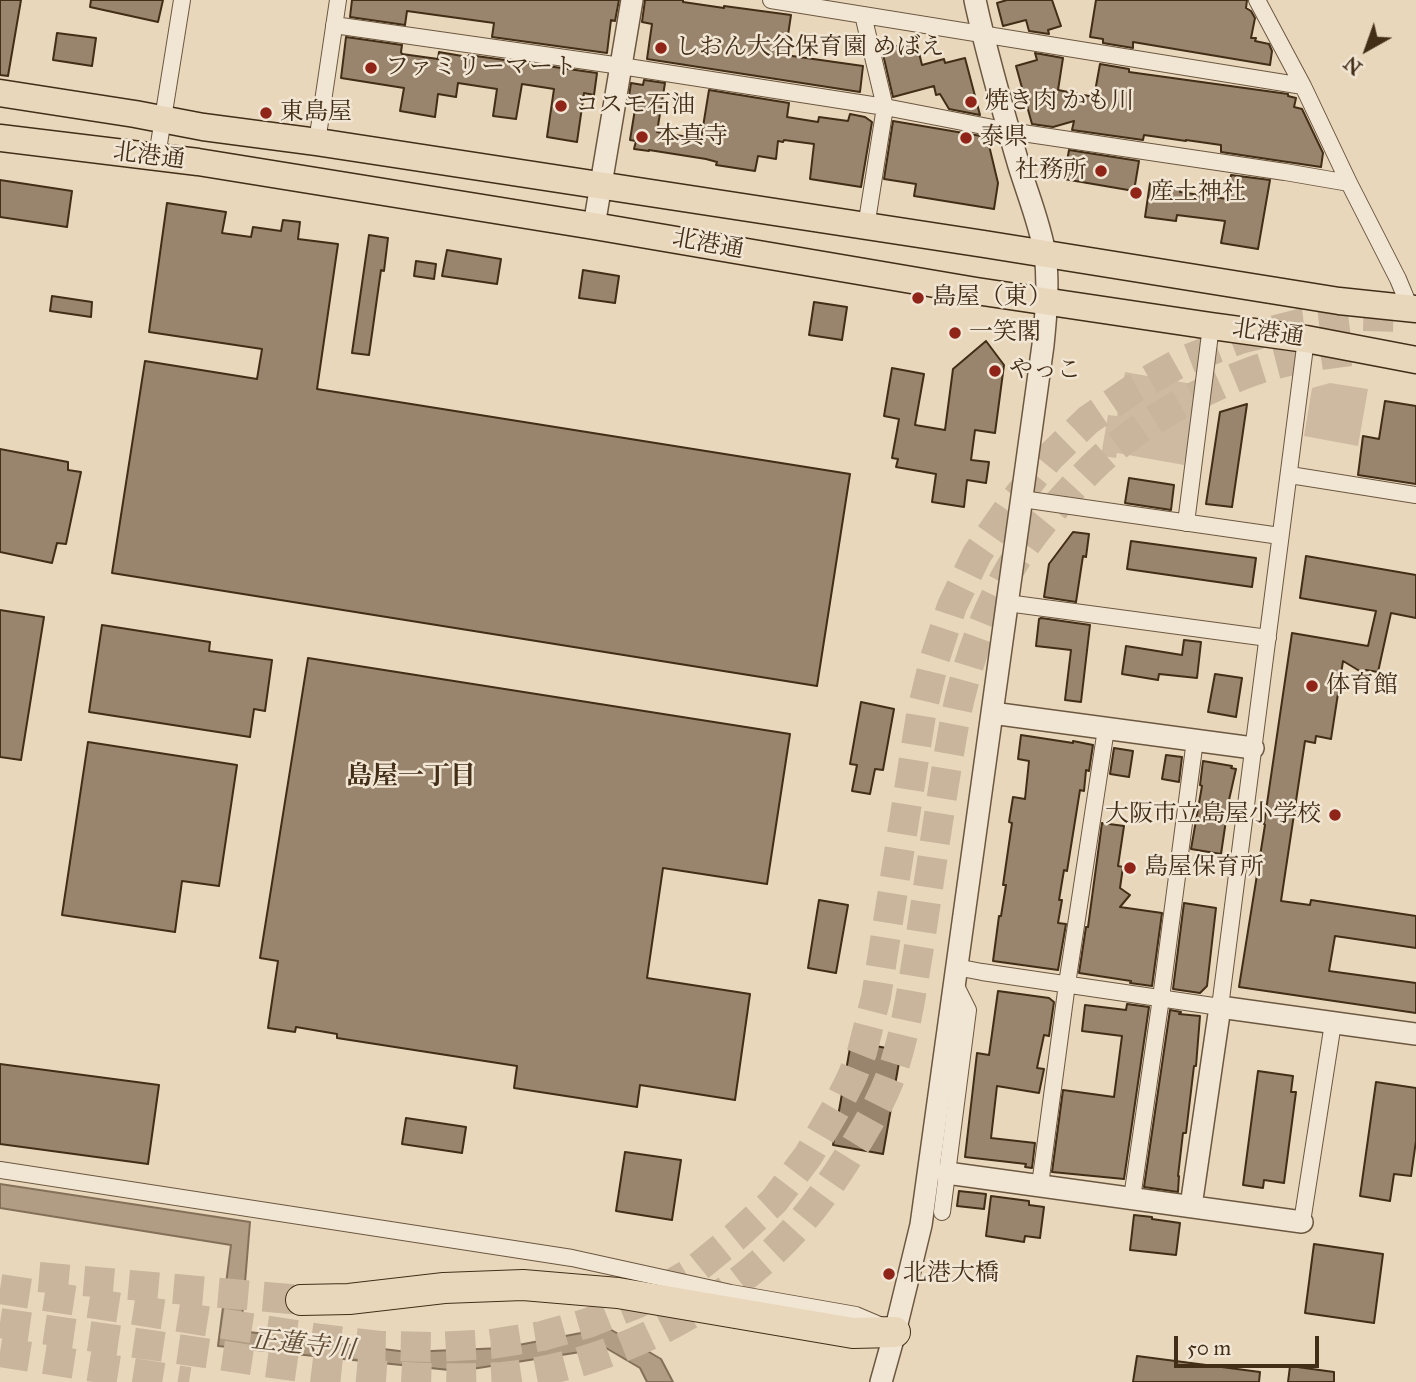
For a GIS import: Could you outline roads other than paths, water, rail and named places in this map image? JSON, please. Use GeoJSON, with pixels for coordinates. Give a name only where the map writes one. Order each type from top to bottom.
{"type":"FeatureCollection","features":[{"type":"Feature","properties":{"kind":"highway"},"geometry":{"type":"LineString","coordinates":[[301,1300],[349,1299],[481,1285],[523,1285],[618,1293],[853,1333],[895,1332]]}},
{"type":"Feature","properties":{"kind":"main road","name":"北港通"},"geometry":{"type":"LineString","coordinates":[[0,93],[1339,301],[1413,308]]}},
{"type":"Feature","properties":{"kind":"main road","name":"北港通"},"geometry":{"type":"LineString","coordinates":[[0,138],[128,155],[157,156],[1047,302],[1306,339],[1416,360]]}},
{"type":"Feature","properties":{"kind":"street"},"geometry":{"type":"LineString","coordinates":[[157,156],[182,0]]}},
{"type":"Feature","properties":{"kind":"street"},"geometry":{"type":"LineString","coordinates":[[317,142],[338,0]]}},
{"type":"Feature","properties":{"kind":"street"},"geometry":{"type":"LineString","coordinates":[[594,226],[632,0]]}},
{"type":"Feature","properties":{"kind":"street"},"geometry":{"type":"LineString","coordinates":[[771,0],[1303,86]]}},
{"type":"Feature","properties":{"kind":"street"},"geometry":{"type":"LineString","coordinates":[[880,1382],[918,1240],[1047,302],[1045,254],[1038,223],[1009,131],[975,0]]}},
{"type":"Feature","properties":{"kind":"street"},"geometry":{"type":"LineString","coordinates":[[1257,0],[1303,86],[1413,308]]}},
{"type":"Feature","properties":{"kind":"street"},"geometry":{"type":"LineString","coordinates":[[863,15],[885,107],[866,227]]}},
{"type":"Feature","properties":{"kind":"street"},"geometry":{"type":"LineString","coordinates":[[334,25],[885,107],[1009,131],[1349,183]]}},
{"type":"Feature","properties":{"kind":"street"},"geometry":{"type":"LineString","coordinates":[[1186,523],[1211,326]]}},
{"type":"Feature","properties":{"kind":"street"},"geometry":{"type":"LineString","coordinates":[[1191,1206],[1220,1007],[1306,339]]}},
{"type":"Feature","properties":{"kind":"street"},"geometry":{"type":"LineString","coordinates":[[1290,475],[1416,495]]}},
{"type":"Feature","properties":{"kind":"street"},"geometry":{"type":"LineString","coordinates":[[1022,499],[1280,536]]}},
{"type":"Feature","properties":{"kind":"street"},"geometry":{"type":"LineString","coordinates":[[1007,603],[1268,638]]}},
{"type":"Feature","properties":{"kind":"street"},"geometry":{"type":"LineString","coordinates":[[992,713],[1253,748]]}},
{"type":"Feature","properties":{"kind":"street"},"geometry":{"type":"LineString","coordinates":[[1040,1185],[1106,729]]}},
{"type":"Feature","properties":{"kind":"street"},"geometry":{"type":"LineString","coordinates":[[1132,1198],[1195,740]]}},
{"type":"Feature","properties":{"kind":"street"},"geometry":{"type":"LineString","coordinates":[[955,974],[982,972],[1416,1034]]}},
{"type":"Feature","properties":{"kind":"street"},"geometry":{"type":"LineString","coordinates":[[943,1212],[968,1010],[955,974]]}},
{"type":"Feature","properties":{"kind":"street"},"geometry":{"type":"LineString","coordinates":[[947,1172],[1302,1222],[1333,1023]]}},
{"type":"Feature","properties":{"kind":"street"},"geometry":{"type":"LineString","coordinates":[[0,1170],[572,1258],[731,1293],[856,1315],[895,1332]]}},
{"type":"Feature","properties":{"kind":"water","name":"正蓮寺川"},"geometry":{"type":"Polygon","coordinates":[[[0,1184],[250,1222],[241,1331],[407,1352],[503,1348],[581,1333],[591,1318],[661,1359],[673,1382],[647,1382],[640,1368],[606,1348],[459,1371],[218,1346],[231,1245],[0,1208],[0,1184]]]}},
{"type":"Feature","properties":{"kind":"tunnel"},"geometry":{"type":"LineString","coordinates":[[0,1289],[321,1339],[380,1346],[437,1347],[491,1344],[542,1336],[588,1323],[638,1303],[692,1272],[774,1201],[808,1156],[852,1077],[862,1052],[876,997],[921,715],[934,661],[952,606],[977,554],[1011,505],[1049,458],[1088,420],[1135,388],[1183,361],[1240,339],[1299,324],[1363,316],[1403,317]]}},
{"type":"Feature","properties":{"kind":"tunnel"},"geometry":{"type":"LineString","coordinates":[[0,1323],[341,1372],[470,1378],[544,1371],[586,1360],[667,1327],[705,1305],[774,1251],[803,1220],[866,1128],[890,1078],[899,1052],[909,1004],[954,725],[968,667],[997,593],[1030,538],[1092,467],[1130,436],[1164,414],[1217,386],[1253,371],[1292,360],[1360,350]]}},
{"type":"Feature","properties":{"kind":"tunnel"},"geometry":{"type":"LineString","coordinates":[[39,1277],[301,1300]]}},
{"type":"Feature","properties":{"kind":"tunnel"},"geometry":{"type":"LineString","coordinates":[[0,1352],[189,1382]]}},
{"type":"Feature","properties":{"kind":"place","name":"しおん大谷保育園 めばえ"},"geometry":{"type":"Point","coordinates":[661,48]}},
{"type":"Feature","properties":{"kind":"place","name":"ファミリーマート"},"geometry":{"type":"Point","coordinates":[371,68]}},
{"type":"Feature","properties":{"kind":"place","name":"焼き肉 かも川"},"geometry":{"type":"Point","coordinates":[971,102]}},
{"type":"Feature","properties":{"kind":"place","name":"コスモ石油"},"geometry":{"type":"Point","coordinates":[561,106]}},
{"type":"Feature","properties":{"kind":"place","name":"東島屋"},"geometry":{"type":"Point","coordinates":[266,113]}},
{"type":"Feature","properties":{"kind":"place","name":"本真寺"},"geometry":{"type":"Point","coordinates":[642,137]}},
{"type":"Feature","properties":{"kind":"place","name":"泰県"},"geometry":{"type":"Point","coordinates":[966,138]}},
{"type":"Feature","properties":{"kind":"place","name":"社務所"},"geometry":{"type":"Point","coordinates":[1101,171]}},
{"type":"Feature","properties":{"kind":"place","name":"産土神社"},"geometry":{"type":"Point","coordinates":[1136,193]}},
{"type":"Feature","properties":{"kind":"place","name":"島屋（東）"},"geometry":{"type":"Point","coordinates":[918,298]}},
{"type":"Feature","properties":{"kind":"place","name":"一笑閣"},"geometry":{"type":"Point","coordinates":[955,333]}},
{"type":"Feature","properties":{"kind":"place","name":"やっこ"},"geometry":{"type":"Point","coordinates":[995,371]}},
{"type":"Feature","properties":{"kind":"place","name":"体育館"},"geometry":{"type":"Point","coordinates":[1312,686]}},
{"type":"Feature","properties":{"kind":"place","name":"大阪市立島屋小学校"},"geometry":{"type":"Point","coordinates":[1335,815]}},
{"type":"Feature","properties":{"kind":"place","name":"島屋保育所"},"geometry":{"type":"Point","coordinates":[1130,868]}},
{"type":"Feature","properties":{"kind":"place","name":"北港大橋"},"geometry":{"type":"Point","coordinates":[889,1274]}},
{"type":"Feature","properties":{"kind":"district","name":"島屋一丁目"},"geometry":{"type":"Point","coordinates":[411,778]}}]}
